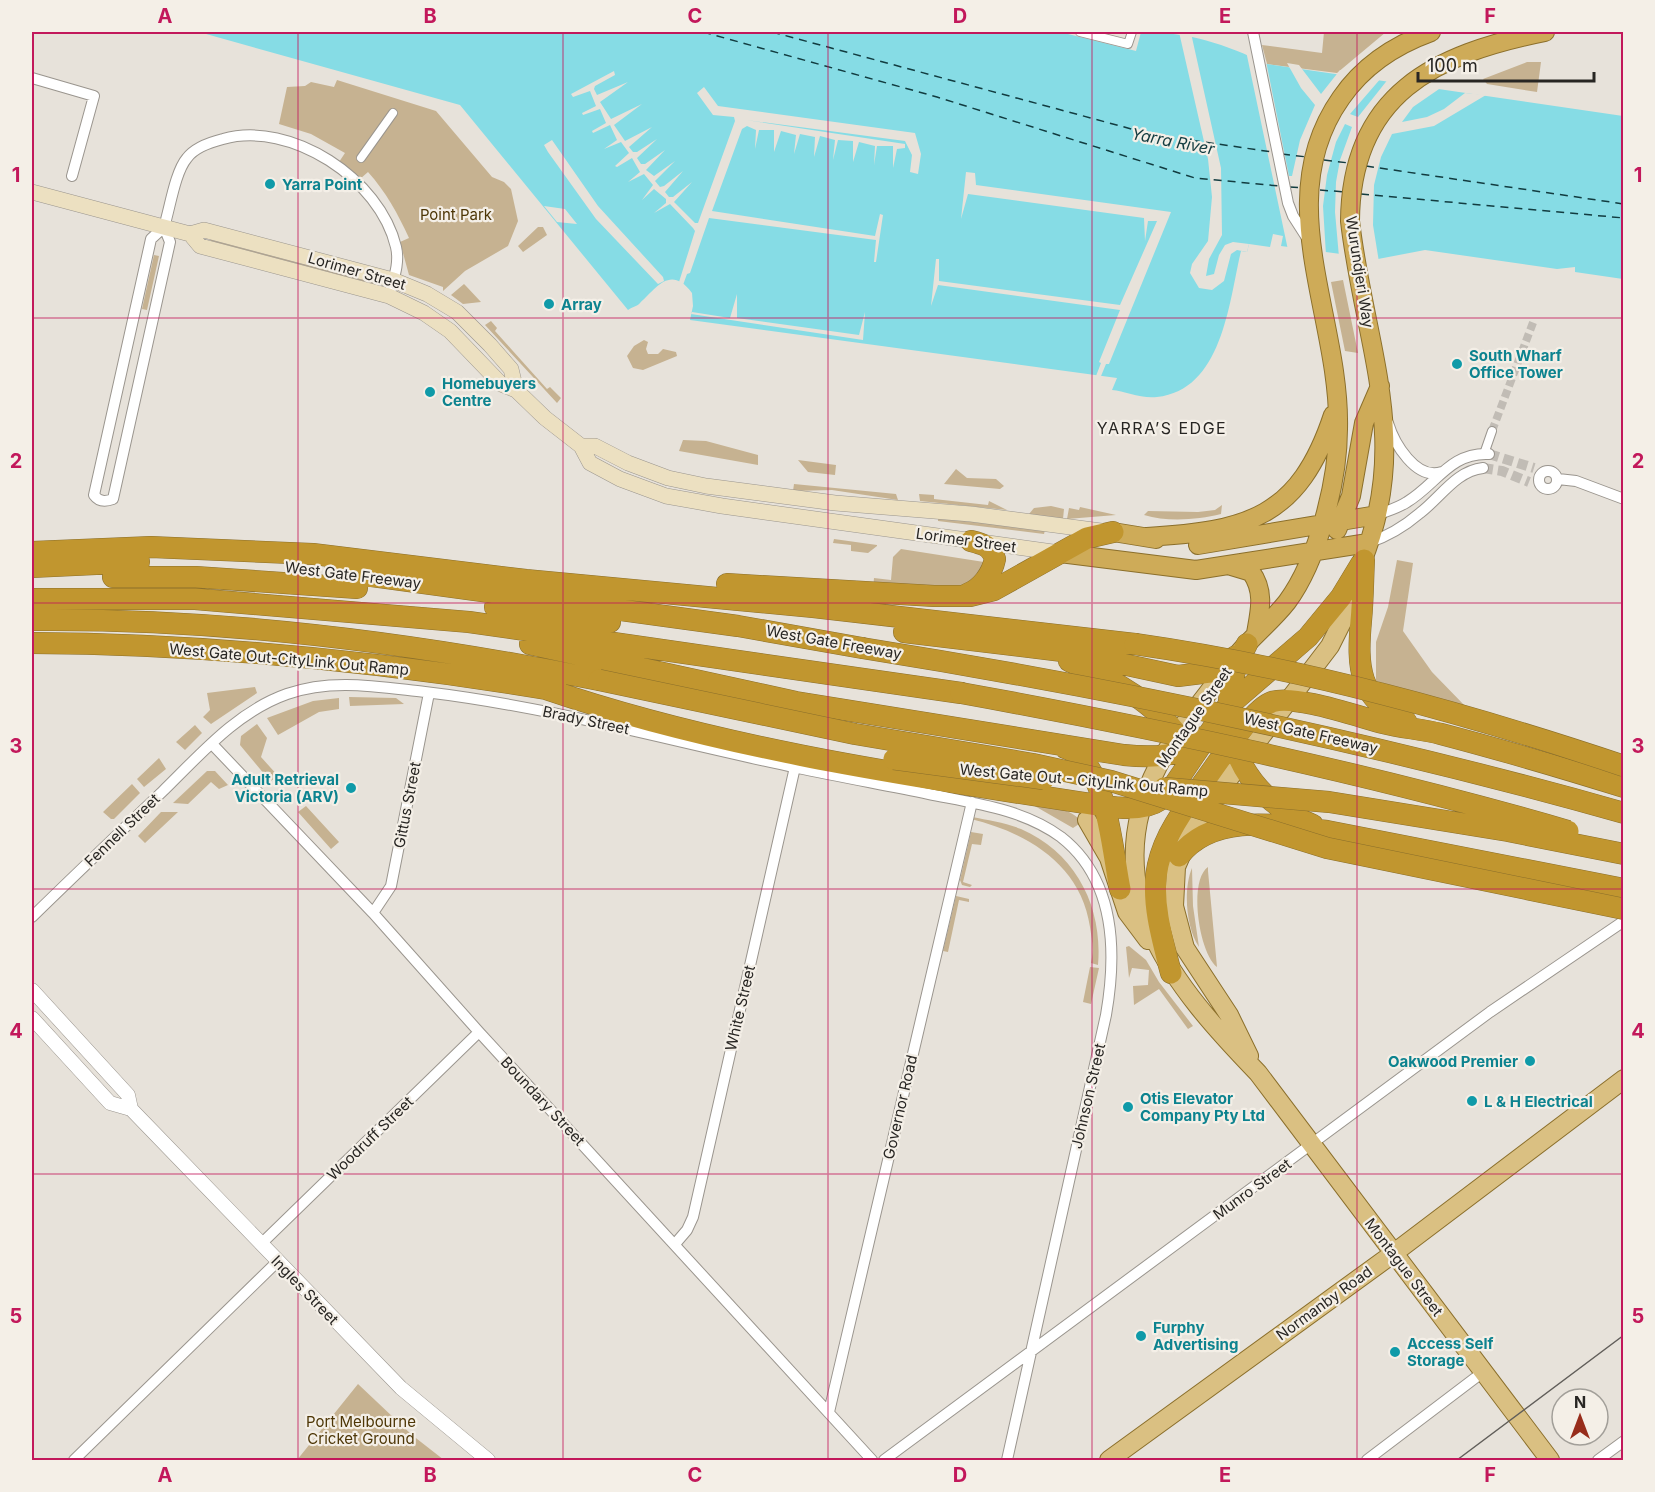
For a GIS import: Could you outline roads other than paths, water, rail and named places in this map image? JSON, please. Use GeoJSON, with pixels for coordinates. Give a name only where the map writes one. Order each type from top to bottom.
{"type":"FeatureCollection","features":[{"type":"Feature","properties":{"kind":"highway"},"geometry":{"type":"LineString","coordinates":[[1147,537],[1216,531],[1257,517],[1281,502],[1298,486],[1316,459],[1334,413],[1337,388],[1310,244],[1308,193],[1321,134],[1335,107],[1355,80],[1371,65],[1404,44],[1431,32]]}},
{"type":"Feature","properties":{"kind":"highway","name":"Wurundjeri Way"},"geometry":{"type":"LineString","coordinates":[[1378,380],[1356,267],[1350,220],[1352,186],[1365,141],[1393,98],[1419,77],[1462,56],[1545,32]]}},
{"type":"Feature","properties":{"kind":"highway"},"geometry":{"type":"LineString","coordinates":[[331,609],[536,645],[796,702],[1124,755],[1164,756],[1186,747],[1212,729],[1227,706],[1308,638],[1341,597],[1364,555],[1377,515],[1385,459],[1384,410],[1378,380]]}},
{"type":"Feature","properties":{"kind":"highway"},"geometry":{"type":"LineString","coordinates":[[1312,552],[1332,538],[1342,522],[1352,490],[1364,423],[1378,380]]}},
{"type":"Feature","properties":{"kind":"highway","name":"Montague Street"},"geometry":{"type":"LineString","coordinates":[[1246,644],[1288,600],[1312,552],[1321,524],[1336,454],[1337,388]]}},
{"type":"Feature","properties":{"kind":"highway","name":"Lorimer Street"},"geometry":{"type":"LineString","coordinates":[[1113,532],[1202,545],[1377,515]]}},
{"type":"Feature","properties":{"kind":"highway"},"geometry":{"type":"LineString","coordinates":[[32,541],[161,536],[263,540],[488,565],[700,582],[957,597],[994,590],[1087,538],[1113,532]]}},
{"type":"Feature","properties":{"kind":"highway"},"geometry":{"type":"LineString","coordinates":[[957,597],[974,592],[985,581],[993,565],[992,551],[985,544],[971,541]]}},
{"type":"Feature","properties":{"kind":"highway"},"geometry":{"type":"LineString","coordinates":[[32,552],[151,548],[260,550],[526,580],[672,605],[1200,654],[1323,678],[1452,711],[1623,766]]}},
{"type":"Feature","properties":{"kind":"highway","name":"Lorimer Street"},"geometry":{"type":"LineString","coordinates":[[1060,553],[1177,569],[1209,569],[1312,552],[1364,555]]}},
{"type":"Feature","properties":{"kind":"highway"},"geometry":{"type":"LineString","coordinates":[[1364,555],[1358,662],[1365,686],[1382,707],[1392,714],[1446,736]]}},
{"type":"Feature","properties":{"kind":"highway","name":"West Gate Freeway"},"geometry":{"type":"LineString","coordinates":[[32,567],[155,562],[274,566],[391,578],[862,648],[1107,689],[1258,721],[1401,754],[1623,813]]}},
{"type":"Feature","properties":{"kind":"highway"},"geometry":{"type":"LineString","coordinates":[[1228,566],[1251,572],[1258,583],[1261,598],[1246,644],[1234,671],[1227,706],[1236,752],[1254,782],[1272,801],[1306,822],[1336,833]]}},
{"type":"Feature","properties":{"kind":"highway"},"geometry":{"type":"LineString","coordinates":[[32,581],[130,576],[273,580],[737,631]]}},
{"type":"Feature","properties":{"kind":"highway"},"geometry":{"type":"LineString","coordinates":[[700,582],[899,607],[1033,640],[1087,656],[1178,676],[1210,672],[1246,644]]}},
{"type":"Feature","properties":{"kind":"highway","name":"West Gate Freeway"},"geometry":{"type":"LineString","coordinates":[[32,599],[195,599],[469,622],[875,679],[1110,721],[1377,780],[1623,847]]}},
{"type":"Feature","properties":{"kind":"highway"},"geometry":{"type":"LineString","coordinates":[[32,620],[261,628],[465,655],[599,680],[855,734],[1033,764],[1111,781],[1337,850],[1623,909]]}},
{"type":"Feature","properties":{"kind":"highway"},"geometry":{"type":"LineString","coordinates":[[32,634],[465,655]]}},
{"type":"Feature","properties":{"kind":"highway"},"geometry":{"type":"LineString","coordinates":[[1033,640],[1121,687],[1158,711],[1186,747],[1201,786],[1200,810],[1195,823]]}},
{"type":"Feature","properties":{"kind":"highway","name":"West Gate Out-CityLink Out Ramp"},"geometry":{"type":"LineString","coordinates":[[32,643],[181,648],[260,655],[437,673],[546,689]]}},
{"type":"Feature","properties":{"kind":"highway"},"geometry":{"type":"LineString","coordinates":[[546,689],[603,708],[825,759],[1103,806],[1143,807],[1162,800],[1186,747]]}},
{"type":"Feature","properties":{"kind":"highway","name":"West Gate Out - CityLink Out Ramp"},"geometry":{"type":"LineString","coordinates":[[546,689],[610,699],[894,759],[1048,780],[1329,802],[1508,831],[1623,854]]}},
{"type":"Feature","properties":{"kind":"highway"},"geometry":{"type":"LineString","coordinates":[[1167,966],[1156,917],[1157,871],[1171,827],[1201,786],[1236,752],[1264,706],[1275,701],[1289,700],[1398,727],[1446,736],[1623,788]]}},
{"type":"Feature","properties":{"kind":"highway"},"geometry":{"type":"LineString","coordinates":[[1048,743],[1070,749],[1088,763],[1097,778],[1120,889]]}},
{"type":"Feature","properties":{"kind":"highway"},"geometry":{"type":"LineString","coordinates":[[1052,798],[1079,810],[1087,820]]}},
{"type":"Feature","properties":{"kind":"highway"},"geometry":{"type":"LineString","coordinates":[[1179,856],[1193,840],[1205,833],[1224,828],[1262,825],[1336,833],[1623,889]]}},
{"type":"Feature","properties":{"kind":"main road","name":"Lorimer Street"},"geometry":{"type":"LineString","coordinates":[[32,192],[190,234],[204,230],[393,280],[433,297],[457,312],[511,369],[516,390]]}},
{"type":"Feature","properties":{"kind":"main road","name":"Lorimer Street"},"geometry":{"type":"LineString","coordinates":[[190,234],[200,246],[389,296],[440,323],[483,363],[501,384],[516,390],[545,418],[581,446],[590,463],[620,479],[666,496],[740,509],[1060,553]]}},
{"type":"Feature","properties":{"kind":"main road","name":"Lorimer Street"},"geometry":{"type":"LineString","coordinates":[[581,446],[595,446],[628,464],[668,478],[706,486],[835,504],[971,514],[1113,532]]}},
{"type":"Feature","properties":{"kind":"main road"},"geometry":{"type":"LineString","coordinates":[[1289,700],[1341,628],[1364,555]]}},
{"type":"Feature","properties":{"kind":"main road","name":"Montague Street"},"geometry":{"type":"LineString","coordinates":[[1186,747],[1246,644]]}},
{"type":"Feature","properties":{"kind":"main road","name":"Montague Street"},"geometry":{"type":"LineString","coordinates":[[1236,752],[1195,823],[1179,856],[1173,891],[1179,933],[1190,957],[1229,1016],[1258,1073]]}},
{"type":"Feature","properties":{"kind":"main road","name":"Montague Street"},"geometry":{"type":"LineString","coordinates":[[1164,756],[1148,789],[1136,854],[1140,900],[1145,919],[1167,966],[1207,1020],[1258,1073],[1550,1461]]}},
{"type":"Feature","properties":{"kind":"main road"},"geometry":{"type":"LineString","coordinates":[[1087,820],[1108,858],[1130,917],[1167,966]]}},
{"type":"Feature","properties":{"kind":"main road","name":"Normanby Road"},"geometry":{"type":"LineString","coordinates":[[1108,1461],[1394,1252],[1623,1079]]}},
{"type":"Feature","properties":{"kind":"street"},"geometry":{"type":"LineString","coordinates":[[1080,32],[1128,44],[1131,32]]}},
{"type":"Feature","properties":{"kind":"street"},"geometry":{"type":"LineString","coordinates":[[1253,32],[1288,203],[1310,244]]}},
{"type":"Feature","properties":{"kind":"street"},"geometry":{"type":"LineString","coordinates":[[32,78],[94,96],[72,176]]}},
{"type":"Feature","properties":{"kind":"street"},"geometry":{"type":"LineString","coordinates":[[361,158],[393,113]]}},
{"type":"Feature","properties":{"kind":"street"},"geometry":{"type":"LineString","coordinates":[[164,227],[170,242],[113,499],[107,502],[97,499],[93,495],[152,237],[164,227],[183,163],[188,156],[214,141],[244,135],[284,140],[326,158],[349,174],[379,211],[397,250],[398,264],[389,296]]}},
{"type":"Feature","properties":{"kind":"street"},"geometry":{"type":"LineString","coordinates":[[133,317],[152,321]]}},
{"type":"Feature","properties":{"kind":"street"},"geometry":{"type":"LineString","coordinates":[[115,396],[135,400]]}},
{"type":"Feature","properties":{"kind":"street"},"geometry":{"type":"LineString","coordinates":[[1384,410],[1394,438],[1412,463],[1427,473],[1442,471]]}},
{"type":"Feature","properties":{"kind":"street"},"geometry":{"type":"LineString","coordinates":[[1377,515],[1408,502],[1457,460],[1487,454],[1492,431]]}},
{"type":"Feature","properties":{"kind":"street"},"geometry":{"type":"LineString","coordinates":[[1364,555],[1383,538],[1419,514],[1462,475],[1484,468]]}},
{"type":"Feature","properties":{"kind":"street"},"geometry":{"type":"LineString","coordinates":[[1534,468],[1554,472],[1558,479]]}},
{"type":"Feature","properties":{"kind":"street"},"geometry":{"type":"LineString","coordinates":[[1544,488],[1539,479],[1543,472],[1548,471]]}},
{"type":"Feature","properties":{"kind":"street"},"geometry":{"type":"LineString","coordinates":[[1529,482],[1552,489],[1558,479]]}},
{"type":"Feature","properties":{"kind":"street"},"geometry":{"type":"LineString","coordinates":[[1558,479],[1576,481],[1623,499]]}},
{"type":"Feature","properties":{"kind":"street","name":"Brady Street"},"geometry":{"type":"LineString","coordinates":[[212,744],[261,706],[287,694],[312,688],[356,684],[518,705],[795,767],[972,802]]}},
{"type":"Feature","properties":{"kind":"street","name":"Gittus Street"},"geometry":{"type":"LineString","coordinates":[[374,913],[391,886],[429,693]]}},
{"type":"Feature","properties":{"kind":"street","name":"Boundary Street"},"geometry":{"type":"LineString","coordinates":[[212,744],[374,913],[479,1032],[872,1461]]}},
{"type":"Feature","properties":{"kind":"street","name":"Fennell Street"},"geometry":{"type":"LineString","coordinates":[[32,917],[212,744]]}},
{"type":"Feature","properties":{"kind":"street","name":"White Street"},"geometry":{"type":"LineString","coordinates":[[675,1244],[687,1230],[693,1217],[795,767]]}},
{"type":"Feature","properties":{"kind":"street","name":"Johnson Street"},"geometry":{"type":"LineString","coordinates":[[972,802],[1033,820],[1070,845],[1090,870],[1099,888],[1112,933],[1113,968],[1106,1014],[1007,1460]]}},
{"type":"Feature","properties":{"kind":"street","name":"Governor Road"},"geometry":{"type":"LineString","coordinates":[[829,1412],[972,802]]}},
{"type":"Feature","properties":{"kind":"street","name":"Munro Street"},"geometry":{"type":"LineString","coordinates":[[884,1461],[1490,1012],[1623,921]]}},
{"type":"Feature","properties":{"kind":"street","name":"Ingles Street"},"geometry":{"type":"LineString","coordinates":[[32,990],[128,1095],[131,1109]]}},
{"type":"Feature","properties":{"kind":"street","name":"Ingles Street"},"geometry":{"type":"LineString","coordinates":[[32,1018],[110,1103],[131,1109],[401,1388],[488,1461]]}},
{"type":"Feature","properties":{"kind":"street","name":"Woodruff Street"},"geometry":{"type":"LineString","coordinates":[[261,1244],[479,1032]]}},
{"type":"Feature","properties":{"kind":"street"},"geometry":{"type":"LineString","coordinates":[[62,1052],[75,1039]]}},
{"type":"Feature","properties":{"kind":"street"},"geometry":{"type":"LineString","coordinates":[[74,1461],[278,1262]]}},
{"type":"Feature","properties":{"kind":"street"},"geometry":{"type":"LineString","coordinates":[[1367,1461],[1483,1372]]}},
{"type":"Feature","properties":{"kind":"street"},"geometry":{"type":"LineString","coordinates":[[1598,1461],[1623,1441]]}},
{"type":"Feature","properties":{"kind":"water","name":"Yarra River"},"geometry":{"type":"Polygon","coordinates":[[[199,32],[1060,32],[1136,51],[1141,32],[1175,34],[1206,40],[1267,64],[1623,116],[1623,279],[1575,272],[1575,267],[1557,269],[1425,250],[1378,259],[1281,246],[1283,236],[1273,234],[1270,247],[1249,244],[1247,252],[1241,251],[1227,317],[1209,361],[1196,378],[1179,391],[1157,397],[1112,390],[1117,378],[690,320],[693,306],[692,293],[677,280],[664,282],[639,304],[628,310],[460,105],[199,32]]]}},
{"type":"Feature","properties":{"kind":"tunnel"},"geometry":{"type":"LineString","coordinates":[[1492,431],[1534,320]]}},
{"type":"Feature","properties":{"kind":"tunnel"},"geometry":{"type":"LineString","coordinates":[[1489,454],[1534,468]]}},
{"type":"Feature","properties":{"kind":"tunnel"},"geometry":{"type":"LineString","coordinates":[[1483,468],[1502,471],[1529,482]]}},
{"type":"Feature","properties":{"kind":"tram line"},"geometry":{"type":"LineString","coordinates":[[1457,1460],[1624,1335]]}},
{"type":"Feature","properties":{"kind":"place","name":"Yarra Point"},"geometry":{"type":"Point","coordinates":[270,184]}},
{"type":"Feature","properties":{"kind":"place","name":"Array"},"geometry":{"type":"Point","coordinates":[549,304]}},
{"type":"Feature","properties":{"kind":"place","name":"South Wharf Office Tower"},"geometry":{"type":"Point","coordinates":[1457,364]}},
{"type":"Feature","properties":{"kind":"place","name":"Homebuyers Centre"},"geometry":{"type":"Point","coordinates":[430,392]}},
{"type":"Feature","properties":{"kind":"place","name":"Adult Retrieval Victoria (ARV)"},"geometry":{"type":"Point","coordinates":[351,788]}},
{"type":"Feature","properties":{"kind":"place","name":"Oakwood Premier"},"geometry":{"type":"Point","coordinates":[1530,1061]}},
{"type":"Feature","properties":{"kind":"place","name":"L & H Electrical"},"geometry":{"type":"Point","coordinates":[1472,1101]}},
{"type":"Feature","properties":{"kind":"place","name":"Otis Elevator Company Pty Ltd"},"geometry":{"type":"Point","coordinates":[1128,1107]}},
{"type":"Feature","properties":{"kind":"place","name":"Furphy Advertising"},"geometry":{"type":"Point","coordinates":[1141,1336]}},
{"type":"Feature","properties":{"kind":"place","name":"Access Self Storage"},"geometry":{"type":"Point","coordinates":[1395,1352]}},
{"type":"Feature","properties":{"kind":"district","name":"YARRA’S EDGE"},"geometry":{"type":"Point","coordinates":[1162,428]}},
{"type":"Feature","properties":{"kind":"park label","name":"Point Park"},"geometry":{"type":"Point","coordinates":[456,214]}},
{"type":"Feature","properties":{"kind":"park label","name":"Port Melbourne Cricket Ground"},"geometry":{"type":"Point","coordinates":[361,1430]}}]}
